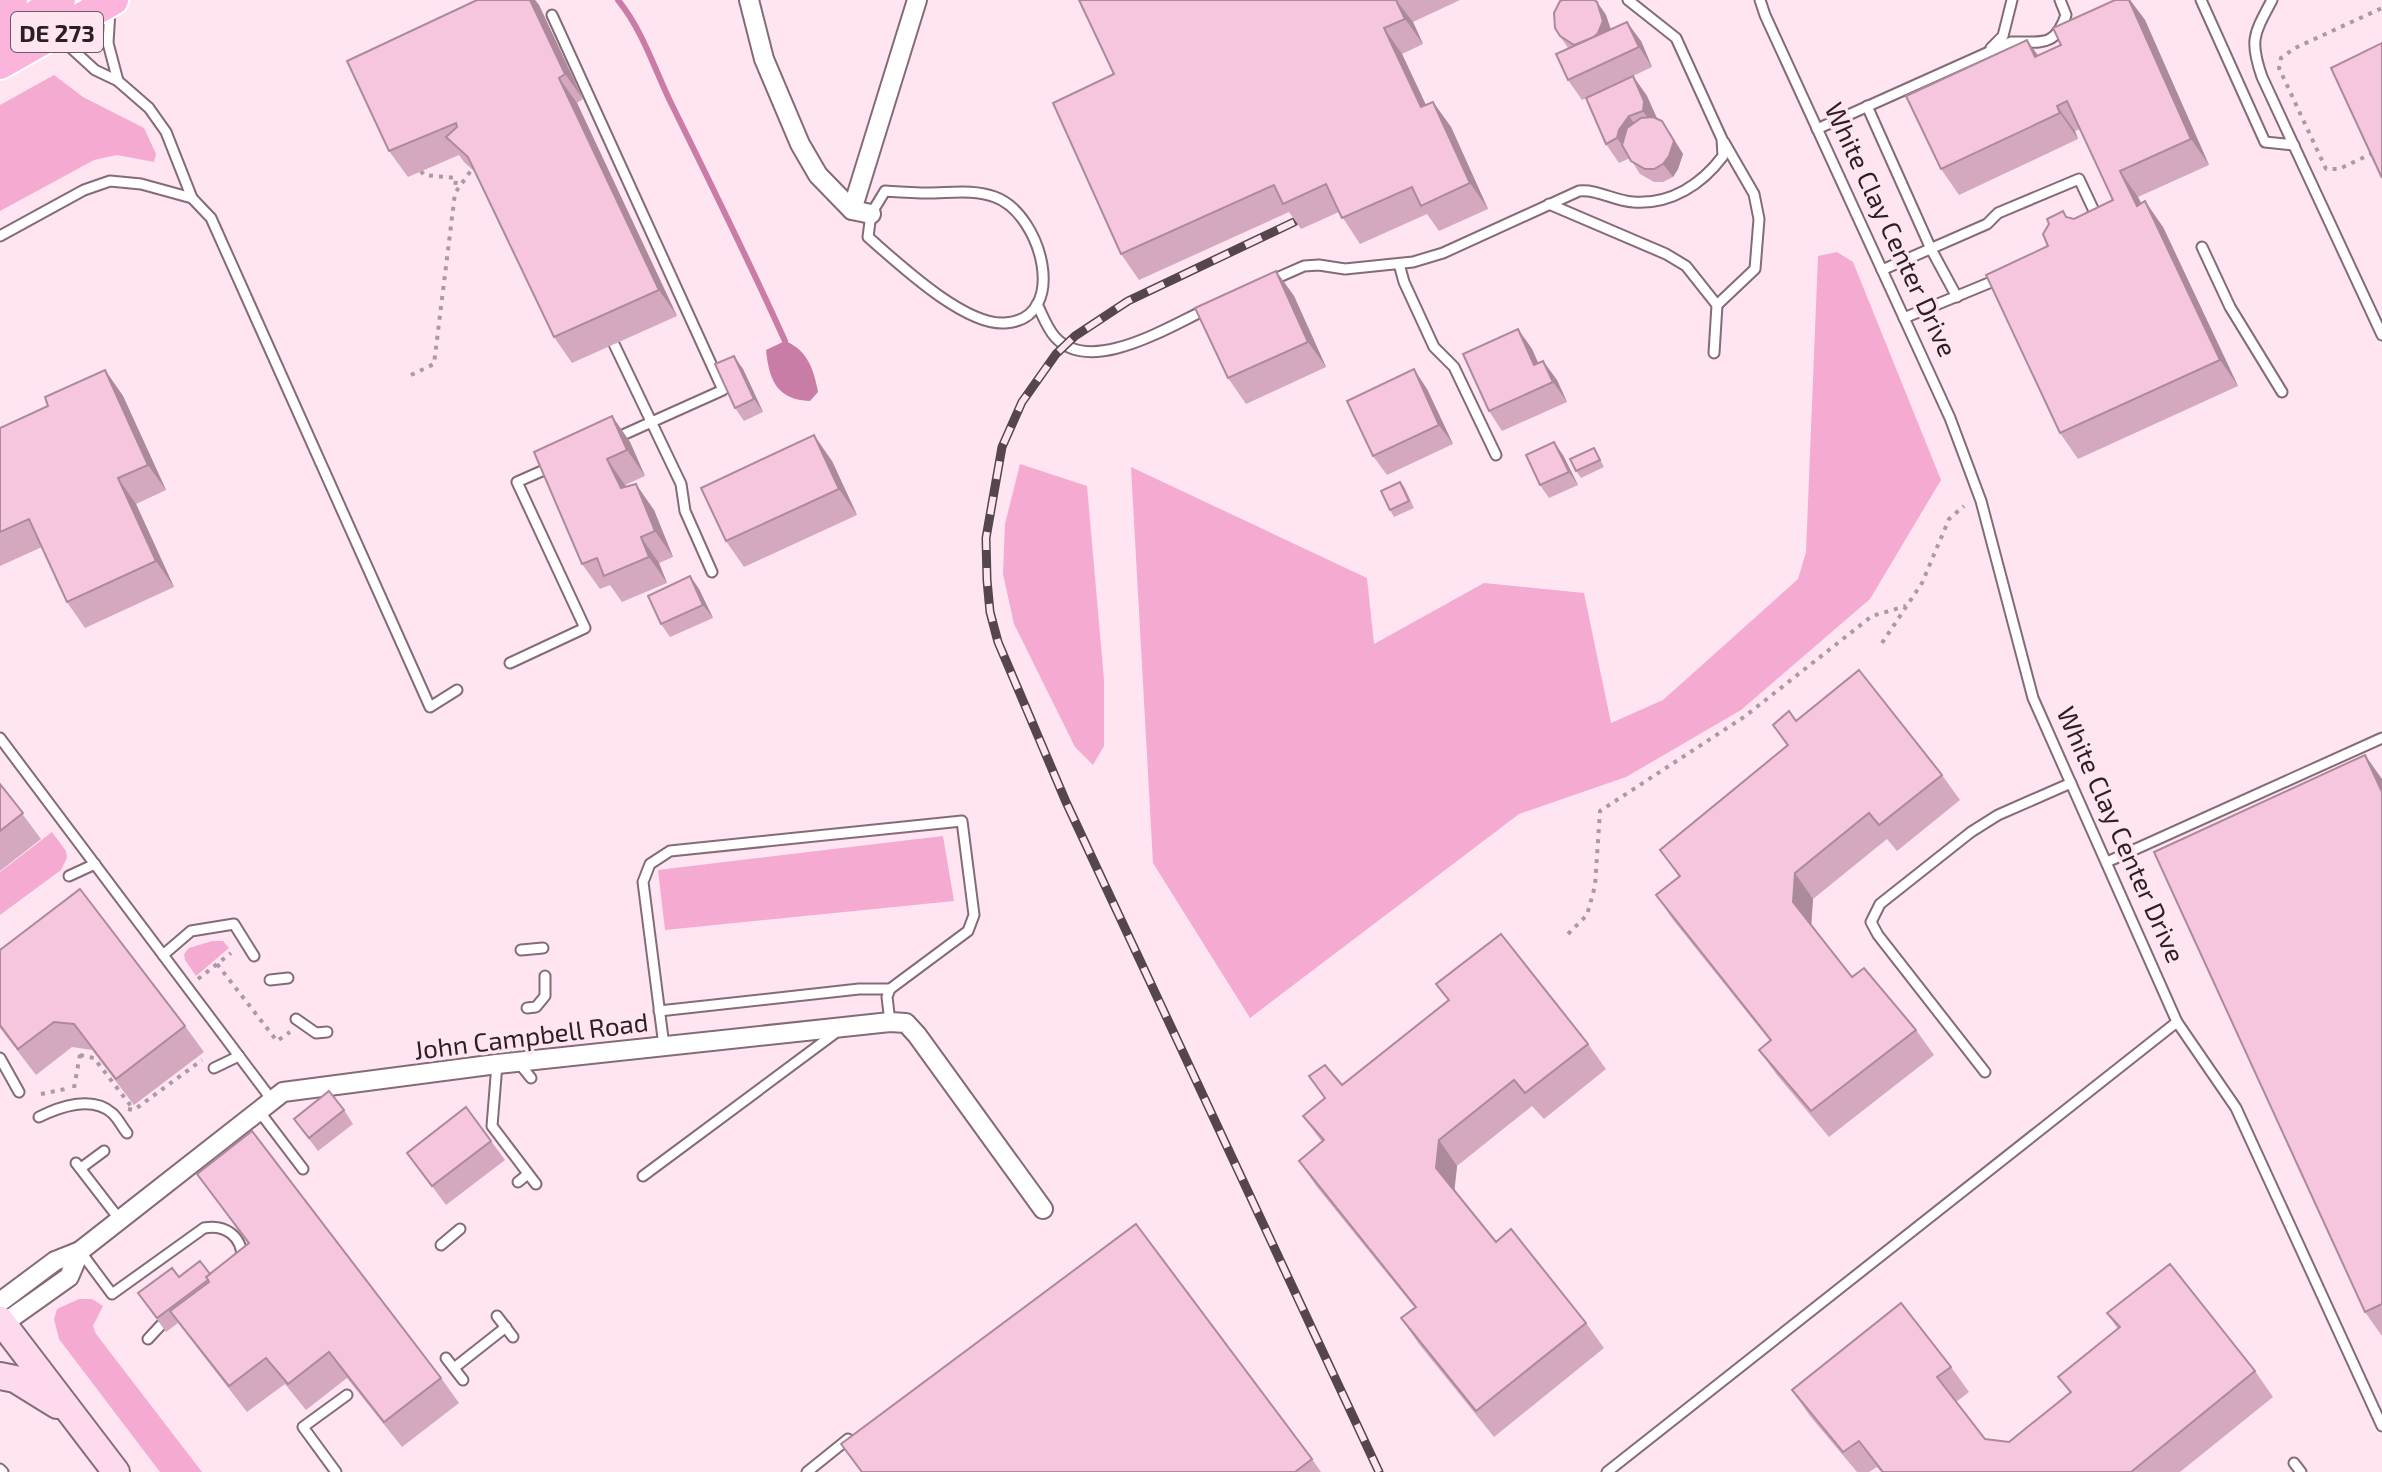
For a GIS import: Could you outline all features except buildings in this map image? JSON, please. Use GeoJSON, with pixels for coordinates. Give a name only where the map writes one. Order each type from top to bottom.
{"type":"FeatureCollection","features":[{"type":"Feature","properties":{"kind":"main road","name":"DE 273"},"geometry":{"type":"LineString","coordinates":[[0,7],[12,0]]}},
{"type":"Feature","properties":{"kind":"main road"},"geometry":{"type":"LineString","coordinates":[[0,40],[60,0]]}},
{"type":"Feature","properties":{"kind":"main road","name":"DE 273"},"geometry":{"type":"LineString","coordinates":[[0,64],[112,1]]}},
{"type":"Feature","properties":{"kind":"street"},"geometry":{"type":"LineString","coordinates":[[749,0],[764,59],[800,144],[818,175],[852,210],[871,214]]}},
{"type":"Feature","properties":{"kind":"street"},"geometry":{"type":"LineString","coordinates":[[852,210],[917,0]]}},
{"type":"Feature","properties":{"kind":"street"},"geometry":{"type":"LineString","coordinates":[[890,1022],[906,1023],[917,1035],[1043,1209]]}},
{"type":"Feature","properties":{"kind":"street","name":"John Campbell Road"},"geometry":{"type":"LineString","coordinates":[[80,1251],[283,1092],[497,1064],[890,1022]]}},
{"type":"Feature","properties":{"kind":"street"},"geometry":{"type":"LineString","coordinates":[[80,1251],[69,1277],[1,1318],[116,1472]]}},
{"type":"Feature","properties":{"kind":"street"},"geometry":{"type":"LineString","coordinates":[[0,1376],[15,1379],[73,1416]]}},
{"type":"Feature","properties":{"kind":"lane"},"geometry":{"type":"LineString","coordinates":[[1628,0],[1676,38],[1722,139],[1754,194],[1759,219],[1755,269],[1717,305]]}},
{"type":"Feature","properties":{"kind":"lane","name":"White Clay Center Drive"},"geometry":{"type":"LineString","coordinates":[[1760,0],[1950,418],[1981,501],[2033,698],[2177,1022],[2236,1108],[2382,1426]]}},
{"type":"Feature","properties":{"kind":"lane"},"geometry":{"type":"LineString","coordinates":[[1989,51],[2003,36],[2012,0]]}},
{"type":"Feature","properties":{"kind":"lane"},"geometry":{"type":"LineString","coordinates":[[1817,129],[2011,42],[2039,43],[2050,40],[2060,31],[2066,15],[2060,0]]}},
{"type":"Feature","properties":{"kind":"lane"},"geometry":{"type":"LineString","coordinates":[[2201,0],[2265,142],[2294,145]]}},
{"type":"Feature","properties":{"kind":"lane"},"geometry":{"type":"LineString","coordinates":[[2272,0],[2256,30],[2253,52],[2382,335]]}},
{"type":"Feature","properties":{"kind":"lane"},"geometry":{"type":"LineString","coordinates":[[112,1],[108,43],[118,81]]}},
{"type":"Feature","properties":{"kind":"lane"},"geometry":{"type":"LineString","coordinates":[[552,15],[723,390],[612,440]]}},
{"type":"Feature","properties":{"kind":"lane"},"geometry":{"type":"LineString","coordinates":[[55,33],[95,70],[118,81],[149,108],[166,132],[192,198],[211,218],[430,707],[457,690]]}},
{"type":"Feature","properties":{"kind":"lane"},"geometry":{"type":"LineString","coordinates":[[1867,106],[1931,249],[1957,297]]}},
{"type":"Feature","properties":{"kind":"lane"},"geometry":{"type":"LineString","coordinates":[[1260,286],[1304,266],[1345,269],[1399,264],[1443,253],[1579,191],[1590,190],[1634,202],[1659,200],[1683,193],[1708,175],[1723,156],[1722,139]]}},
{"type":"Feature","properties":{"kind":"lane"},"geometry":{"type":"LineString","coordinates":[[602,156],[614,151]]}},
{"type":"Feature","properties":{"kind":"lane"},"geometry":{"type":"LineString","coordinates":[[1882,270],[1987,224],[1998,213],[2079,179],[2095,213],[2076,226]]}},
{"type":"Feature","properties":{"kind":"lane"},"geometry":{"type":"LineString","coordinates":[[0,236],[84,190],[110,181],[141,184],[192,198]]}},
{"type":"Feature","properties":{"kind":"lane"},"geometry":{"type":"LineString","coordinates":[[885,191],[974,192],[995,197],[1010,205],[1036,241],[1043,264],[1044,285],[1037,304],[1025,317],[1005,323],[981,318],[954,306],[868,237],[871,214],[885,191]]}},
{"type":"Feature","properties":{"kind":"lane"},"geometry":{"type":"LineString","coordinates":[[1549,204],[1666,254],[1686,266],[1717,305],[1714,353]]}},
{"type":"Feature","properties":{"kind":"lane"},"geometry":{"type":"LineString","coordinates":[[2202,247],[2230,307],[2282,392]]}},
{"type":"Feature","properties":{"kind":"lane"},"geometry":{"type":"LineString","coordinates":[[1399,264],[1434,347],[1454,367],[1496,455]]}},
{"type":"Feature","properties":{"kind":"lane"},"geometry":{"type":"LineString","coordinates":[[1904,318],[2016,271]]}},
{"type":"Feature","properties":{"kind":"lane"},"geometry":{"type":"LineString","coordinates":[[1037,304],[1055,337],[1079,350],[1097,352],[1116,350],[1217,305]]}},
{"type":"Feature","properties":{"kind":"lane"},"geometry":{"type":"LineString","coordinates":[[614,344],[681,484],[685,511],[712,572]]}},
{"type":"Feature","properties":{"kind":"lane"},"geometry":{"type":"LineString","coordinates":[[510,663],[585,628],[517,482],[558,464]]}},
{"type":"Feature","properties":{"kind":"lane"},"geometry":{"type":"LineString","coordinates":[[0,738],[239,1056],[303,1169]]}},
{"type":"Feature","properties":{"kind":"lane"},"geometry":{"type":"LineString","coordinates":[[2107,862],[2382,738]]}},
{"type":"Feature","properties":{"kind":"lane"},"geometry":{"type":"LineString","coordinates":[[1985,1072],[1871,922],[1880,904],[1971,832],[1998,815],[2071,783]]}},
{"type":"Feature","properties":{"kind":"lane"},"geometry":{"type":"LineString","coordinates":[[664,1046],[643,882],[650,864],[670,851],[962,821],[974,915],[968,931],[890,989],[887,997],[890,1022]]}},
{"type":"Feature","properties":{"kind":"lane"},"geometry":{"type":"LineString","coordinates":[[69,876],[95,864]]}},
{"type":"Feature","properties":{"kind":"lane"},"geometry":{"type":"LineString","coordinates":[[163,955],[191,931],[234,924],[254,956]]}},
{"type":"Feature","properties":{"kind":"lane"},"geometry":{"type":"LineString","coordinates":[[521,950],[543,948]]}},
{"type":"Feature","properties":{"kind":"lane"},"geometry":{"type":"LineString","coordinates":[[527,1008],[536,1007],[545,996],[545,976]]}},
{"type":"Feature","properties":{"kind":"lane"},"geometry":{"type":"LineString","coordinates":[[270,980],[288,978]]}},
{"type":"Feature","properties":{"kind":"lane"},"geometry":{"type":"LineString","coordinates":[[659,1011],[859,989],[890,989]]}},
{"type":"Feature","properties":{"kind":"lane"},"geometry":{"type":"LineString","coordinates":[[298,1021],[316,1033],[327,1032]]}},
{"type":"Feature","properties":{"kind":"lane"},"geometry":{"type":"LineString","coordinates":[[1611,1469],[1737,1366],[2177,1022]]}},
{"type":"Feature","properties":{"kind":"lane"},"geometry":{"type":"LineString","coordinates":[[643,1176],[844,1027]]}},
{"type":"Feature","properties":{"kind":"lane"},"geometry":{"type":"LineString","coordinates":[[214,1068],[239,1056]]}},
{"type":"Feature","properties":{"kind":"lane"},"geometry":{"type":"LineString","coordinates":[[0,1058],[19,1092]]}},
{"type":"Feature","properties":{"kind":"lane"},"geometry":{"type":"LineString","coordinates":[[518,1062],[531,1078]]}},
{"type":"Feature","properties":{"kind":"lane"},"geometry":{"type":"LineString","coordinates":[[497,1064],[492,1126],[536,1184]]}},
{"type":"Feature","properties":{"kind":"lane"},"geometry":{"type":"LineString","coordinates":[[39,1117],[70,1104],[87,1105],[112,1113],[127,1133]]}},
{"type":"Feature","properties":{"kind":"lane"},"geometry":{"type":"LineString","coordinates":[[104,1151],[78,1165],[120,1220]]}},
{"type":"Feature","properties":{"kind":"lane"},"geometry":{"type":"LineString","coordinates":[[518,1182],[528,1174]]}},
{"type":"Feature","properties":{"kind":"lane"},"geometry":{"type":"LineString","coordinates":[[80,1251],[112,1294],[188,1238],[204,1228],[217,1225],[229,1230],[238,1241],[242,1262],[236,1272]]}},
{"type":"Feature","properties":{"kind":"lane"},"geometry":{"type":"LineString","coordinates":[[441,1245],[460,1229]]}},
{"type":"Feature","properties":{"kind":"lane"},"geometry":{"type":"LineString","coordinates":[[497,1316],[513,1337]]}},
{"type":"Feature","properties":{"kind":"lane"},"geometry":{"type":"LineString","coordinates":[[148,1339],[161,1325]]}},
{"type":"Feature","properties":{"kind":"lane"},"geometry":{"type":"LineString","coordinates":[[454,1368],[506,1327]]}},
{"type":"Feature","properties":{"kind":"lane"},"geometry":{"type":"LineString","coordinates":[[446,1358],[463,1380]]}},
{"type":"Feature","properties":{"kind":"lane"},"geometry":{"type":"LineString","coordinates":[[336,1472],[303,1427],[347,1395]]}},
{"type":"Feature","properties":{"kind":"lane"},"geometry":{"type":"LineString","coordinates":[[807,1472],[853,1436]]}},
{"type":"Feature","properties":{"kind":"lane"},"geometry":{"type":"LineString","coordinates":[[2294,1463],[2301,1472]]}},
{"type":"Feature","properties":{"kind":"path"},"geometry":{"type":"LineString","coordinates":[[2375,152],[2339,169],[2326,169],[2279,68],[2281,58],[2295,48],[2382,8]]}},
{"type":"Feature","properties":{"kind":"path"},"geometry":{"type":"LineString","coordinates":[[455,193],[472,169]]}},
{"type":"Feature","properties":{"kind":"path"},"geometry":{"type":"LineString","coordinates":[[411,375],[434,364],[456,178],[424,175],[421,171]]}},
{"type":"Feature","properties":{"kind":"path"},"geometry":{"type":"LineString","coordinates":[[1882,643],[1922,583],[1949,519],[1964,506]]}},
{"type":"Feature","properties":{"kind":"path"},"geometry":{"type":"LineString","coordinates":[[1568,934],[1587,915],[1595,886],[1600,811],[1744,717],[1872,616],[1906,606]]}},
{"type":"Feature","properties":{"kind":"path"},"geometry":{"type":"LineString","coordinates":[[198,979],[231,953]]}},
{"type":"Feature","properties":{"kind":"path"},"geometry":{"type":"LineString","coordinates":[[217,964],[277,1041],[298,1021]]}},
{"type":"Feature","properties":{"kind":"path"},"geometry":{"type":"LineString","coordinates":[[74,1088],[81,1049]]}},
{"type":"Feature","properties":{"kind":"path"},"geometry":{"type":"LineString","coordinates":[[80,1055],[94,1058],[134,1110]]}},
{"type":"Feature","properties":{"kind":"path"},"geometry":{"type":"LineString","coordinates":[[119,1100],[129,1111],[134,1110],[207,1056]]}},
{"type":"Feature","properties":{"kind":"path"},"geometry":{"type":"LineString","coordinates":[[41,1094],[74,1088],[87,1090]]}},
{"type":"Feature","properties":{"kind":"shaded area"},"geometry":{"type":"Polygon","coordinates":[[[54,75],[83,97],[144,128],[156,154],[154,162],[117,155],[94,160],[0,211],[0,105],[54,75]]]}},
{"type":"Feature","properties":{"kind":"shaded area"},"geometry":{"type":"Polygon","coordinates":[[[1837,252],[1853,262],[1941,480],[1870,599],[1741,710],[1626,777],[1519,814],[1250,1018],[1153,863],[1131,467],[1367,578],[1374,644],[1484,583],[1584,593],[1611,723],[1663,700],[1798,579],[1806,552],[1818,256],[1837,252]]]}},
{"type":"Feature","properties":{"kind":"shaded area"},"geometry":{"type":"Polygon","coordinates":[[[785,341],[799,350],[812,369],[818,392],[810,401],[790,397],[773,379],[766,350],[785,341]]]}},
{"type":"Feature","properties":{"kind":"shaded area"},"geometry":{"type":"Polygon","coordinates":[[[1020,464],[1087,486],[1104,680],[1104,746],[1093,765],[1075,747],[1014,624],[1003,574],[1005,524],[1020,464]]]}},
{"type":"Feature","properties":{"kind":"shaded area"},"geometry":{"type":"Polygon","coordinates":[[[52,832],[66,851],[67,858],[61,870],[0,915],[0,872],[52,832]]]}},
{"type":"Feature","properties":{"kind":"shaded area"},"geometry":{"type":"Polygon","coordinates":[[[943,836],[954,901],[665,930],[658,870],[943,836]]]}},
{"type":"Feature","properties":{"kind":"shaded area"},"geometry":{"type":"Polygon","coordinates":[[[223,941],[229,948],[196,976],[184,954],[189,948],[223,941]]]}},
{"type":"Feature","properties":{"kind":"shaded area"},"geometry":{"type":"Polygon","coordinates":[[[79,1299],[92,1299],[103,1306],[93,1326],[96,1334],[202,1472],[160,1472],[59,1339],[54,1319],[57,1309],[79,1299]]]}},
{"type":"Feature","properties":{"kind":"waterway"},"geometry":{"type":"LineString","coordinates":[[618,0],[641,37],[785,341]]}},
{"type":"Feature","properties":{"kind":"railway"},"geometry":{"type":"LineString","coordinates":[[1294,222],[1128,301],[1075,336],[1056,354],[1022,402],[1002,447],[986,538],[987,580],[990,612],[998,642],[1066,802],[1379,1472]]}}]}
